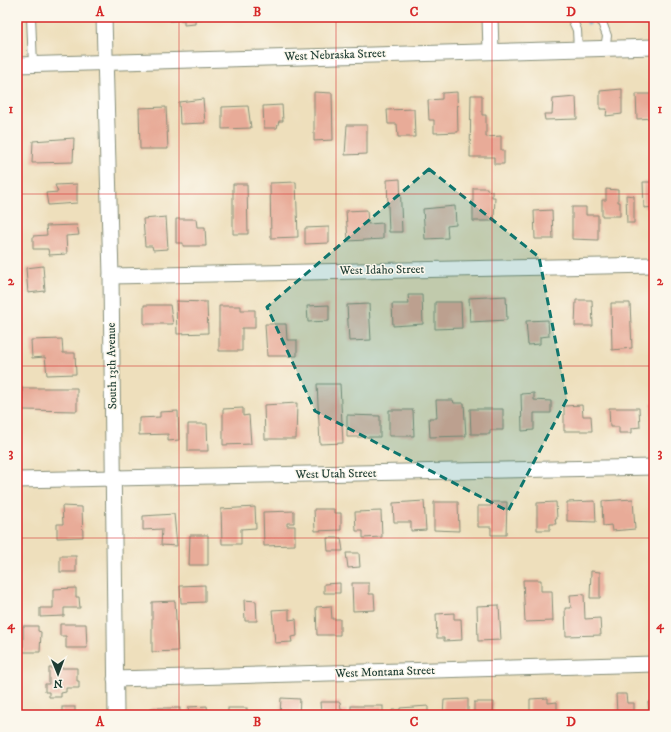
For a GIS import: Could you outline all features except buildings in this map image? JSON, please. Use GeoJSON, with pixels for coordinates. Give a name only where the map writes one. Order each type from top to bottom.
{"type":"FeatureCollection","features":[{"type":"Feature","properties":{"kind":"street","name":"South 13th Avenue"},"geometry":{"type":"LineString","coordinates":[[104,17],[111,276],[116,715]]}},
{"type":"Feature","properties":{"kind":"street"},"geometry":{"type":"LineString","coordinates":[[490,17],[491,51]]}},
{"type":"Feature","properties":{"kind":"street","name":"West Nebraska Street"},"geometry":{"type":"LineString","coordinates":[[17,65],[654,47]]}},
{"type":"Feature","properties":{"kind":"street","name":"West Idaho Street"},"geometry":{"type":"LineString","coordinates":[[111,276],[654,265]]}},
{"type":"Feature","properties":{"kind":"street","name":"West Utah Street"},"geometry":{"type":"LineString","coordinates":[[17,480],[654,467]]}},
{"type":"Feature","properties":{"kind":"street","name":"West Montana Street"},"geometry":{"type":"LineString","coordinates":[[115,679],[654,664]]}},
{"type":"Feature","properties":{"kind":"lane"},"geometry":{"type":"LineString","coordinates":[[32,17],[33,65]]}},
{"type":"Feature","properties":{"kind":"lane"},"geometry":{"type":"LineString","coordinates":[[571,17],[577,30],[578,49]]}},
{"type":"Feature","properties":{"kind":"lane"},"geometry":{"type":"LineString","coordinates":[[600,17],[607,36],[605,48]]}},
{"type":"Feature","properties":{"kind":"highlighted area"},"geometry":{"type":"Polygon","coordinates":[[[429,169],[539,257],[567,399],[508,511],[315,411],[267,307],[429,169]]]}},
{"type":"Feature","properties":{"kind":"waterway"},"geometry":{"type":"LineString","coordinates":[[584,17],[589,23]]}}]}
